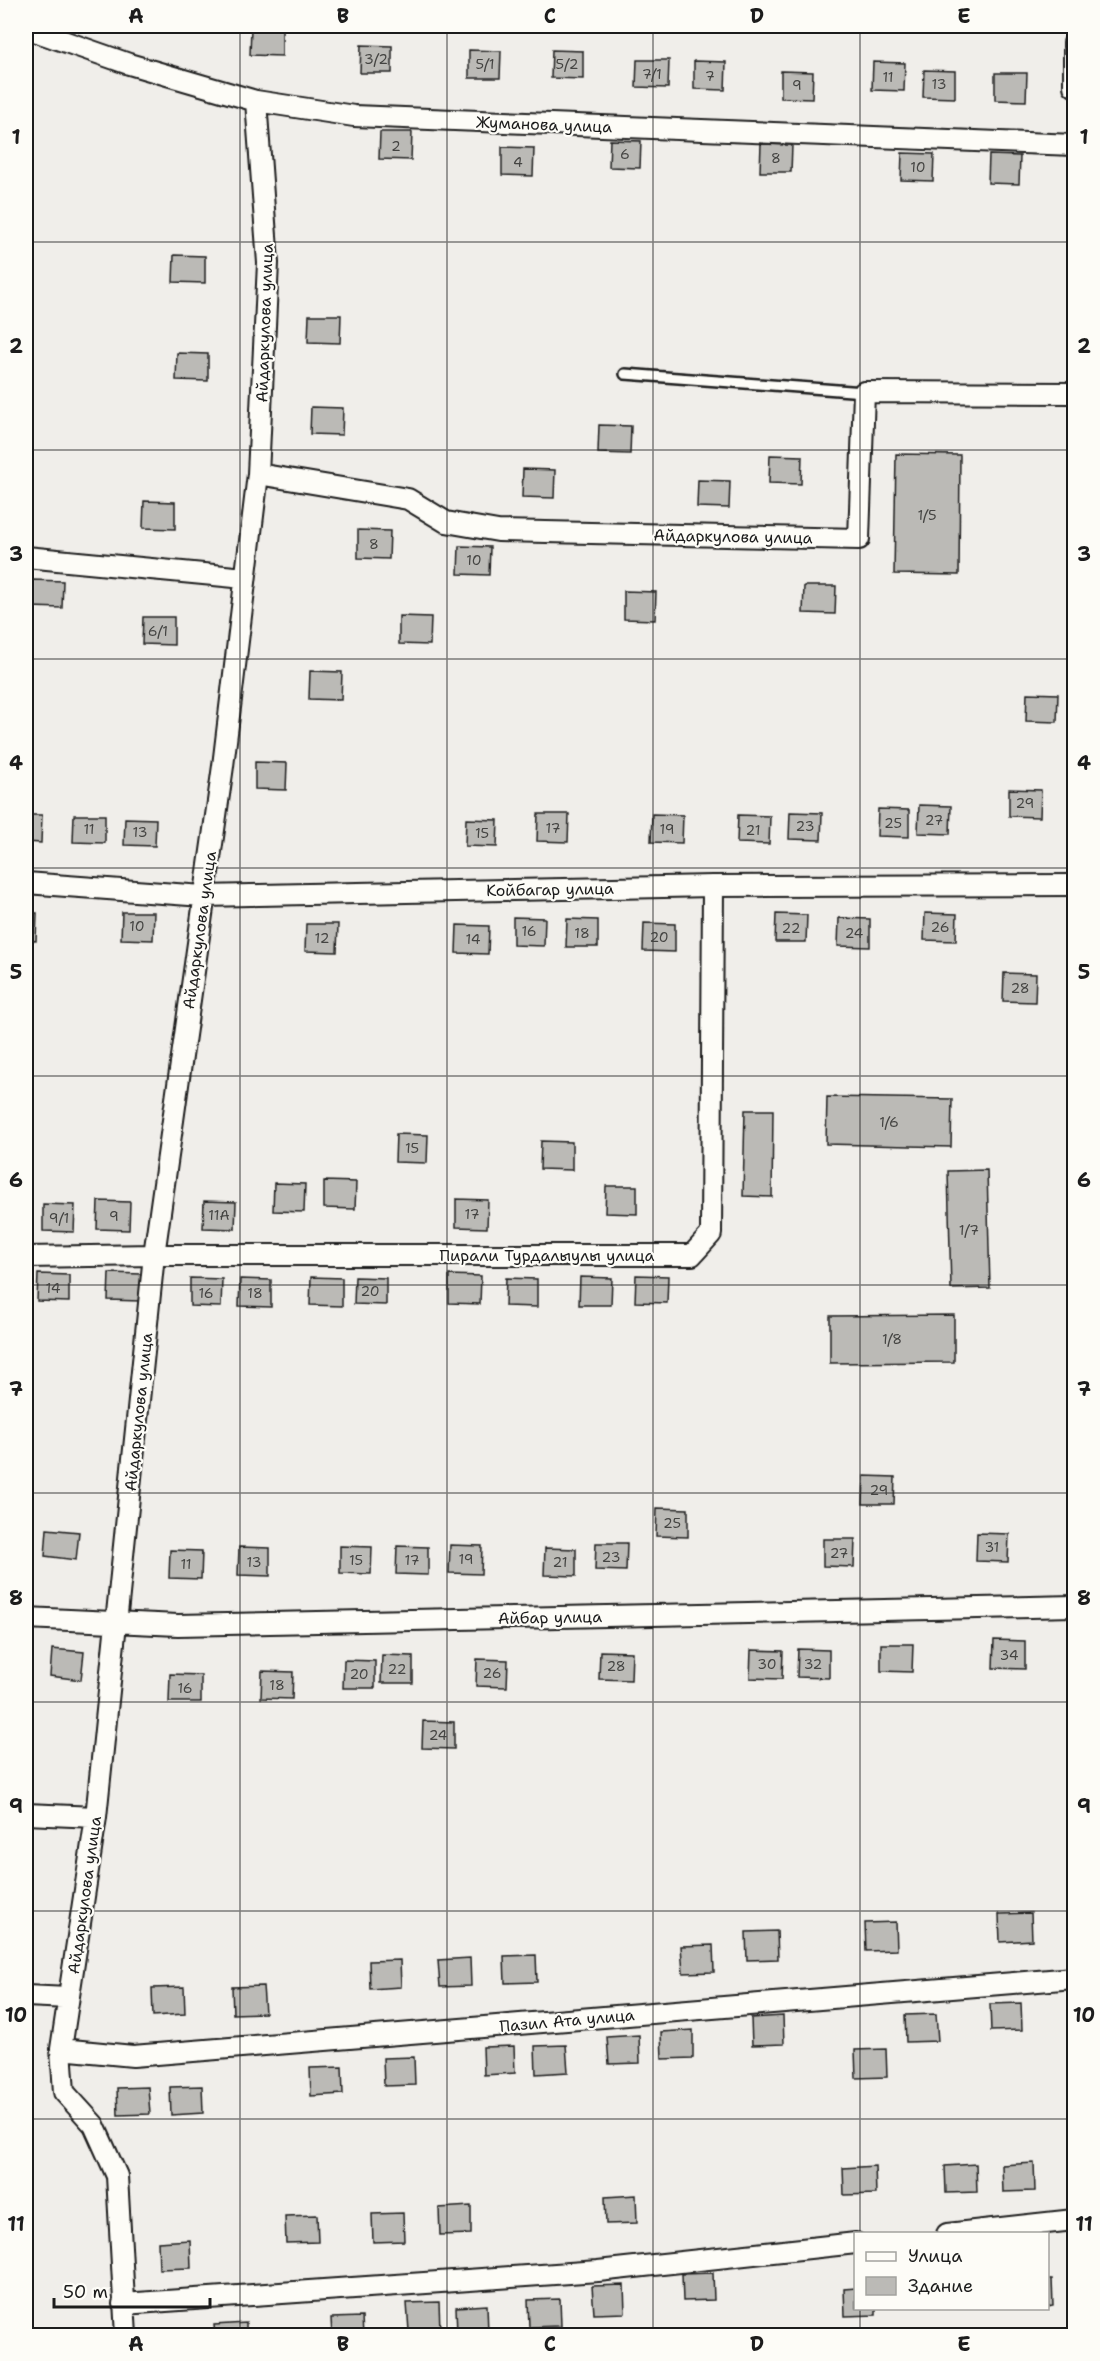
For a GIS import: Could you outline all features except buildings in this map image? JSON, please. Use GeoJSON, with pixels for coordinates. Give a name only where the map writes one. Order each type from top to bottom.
{"type":"FeatureCollection","features":[{"type":"Feature","properties":{"kind":"street","name":"Жуманова улица"},"geometry":{"type":"LineString","coordinates":[[26,28],[129,64],[256,101],[354,116],[1074,145]]}},
{"type":"Feature","properties":{"kind":"street"},"geometry":{"type":"LineString","coordinates":[[1074,44],[1074,86]]}},
{"type":"Feature","properties":{"kind":"street","name":"Айдаркулова улица"},"geometry":{"type":"LineString","coordinates":[[126,2336],[117,2176],[94,2125],[64,2092],[61,2049],[96,1817],[154,1254],[223,766],[258,474],[268,263],[256,101]]}},
{"type":"Feature","properties":{"kind":"street"},"geometry":{"type":"LineString","coordinates":[[864,392],[1074,393]]}},
{"type":"Feature","properties":{"kind":"street","name":"Айдаркулова улица"},"geometry":{"type":"LineString","coordinates":[[258,474],[408,499],[446,522],[498,531],[859,539],[864,392]]}},
{"type":"Feature","properties":{"kind":"street"},"geometry":{"type":"LineString","coordinates":[[26,557],[245,578]]}},
{"type":"Feature","properties":{"kind":"street","name":"Койбагар улица"},"geometry":{"type":"LineString","coordinates":[[26,883],[203,896],[713,886],[1074,885]]}},
{"type":"Feature","properties":{"kind":"street","name":"Пирали Турдалыулы улица"},"geometry":{"type":"LineString","coordinates":[[26,1257],[154,1254],[692,1255],[711,1234],[713,886]]}},
{"type":"Feature","properties":{"kind":"street","name":"Айбар улица"},"geometry":{"type":"LineString","coordinates":[[26,1618],[178,1625],[1074,1606]]}},
{"type":"Feature","properties":{"kind":"street"},"geometry":{"type":"LineString","coordinates":[[26,1814],[96,1817]]}},
{"type":"Feature","properties":{"kind":"street","name":"Пазил Ата улица"},"geometry":{"type":"LineString","coordinates":[[61,2049],[133,2056],[1074,1978]]}},
{"type":"Feature","properties":{"kind":"street"},"geometry":{"type":"LineString","coordinates":[[26,1996],[68,1998]]}},
{"type":"Feature","properties":{"kind":"street"},"geometry":{"type":"LineString","coordinates":[[965,2232],[1074,2220]]}},
{"type":"Feature","properties":{"kind":"street"},"geometry":{"type":"LineString","coordinates":[[123,2304],[598,2271],[854,2243]]}},
{"type":"Feature","properties":{"kind":"lane"},"geometry":{"type":"LineString","coordinates":[[625,374],[864,392]]}}]}
